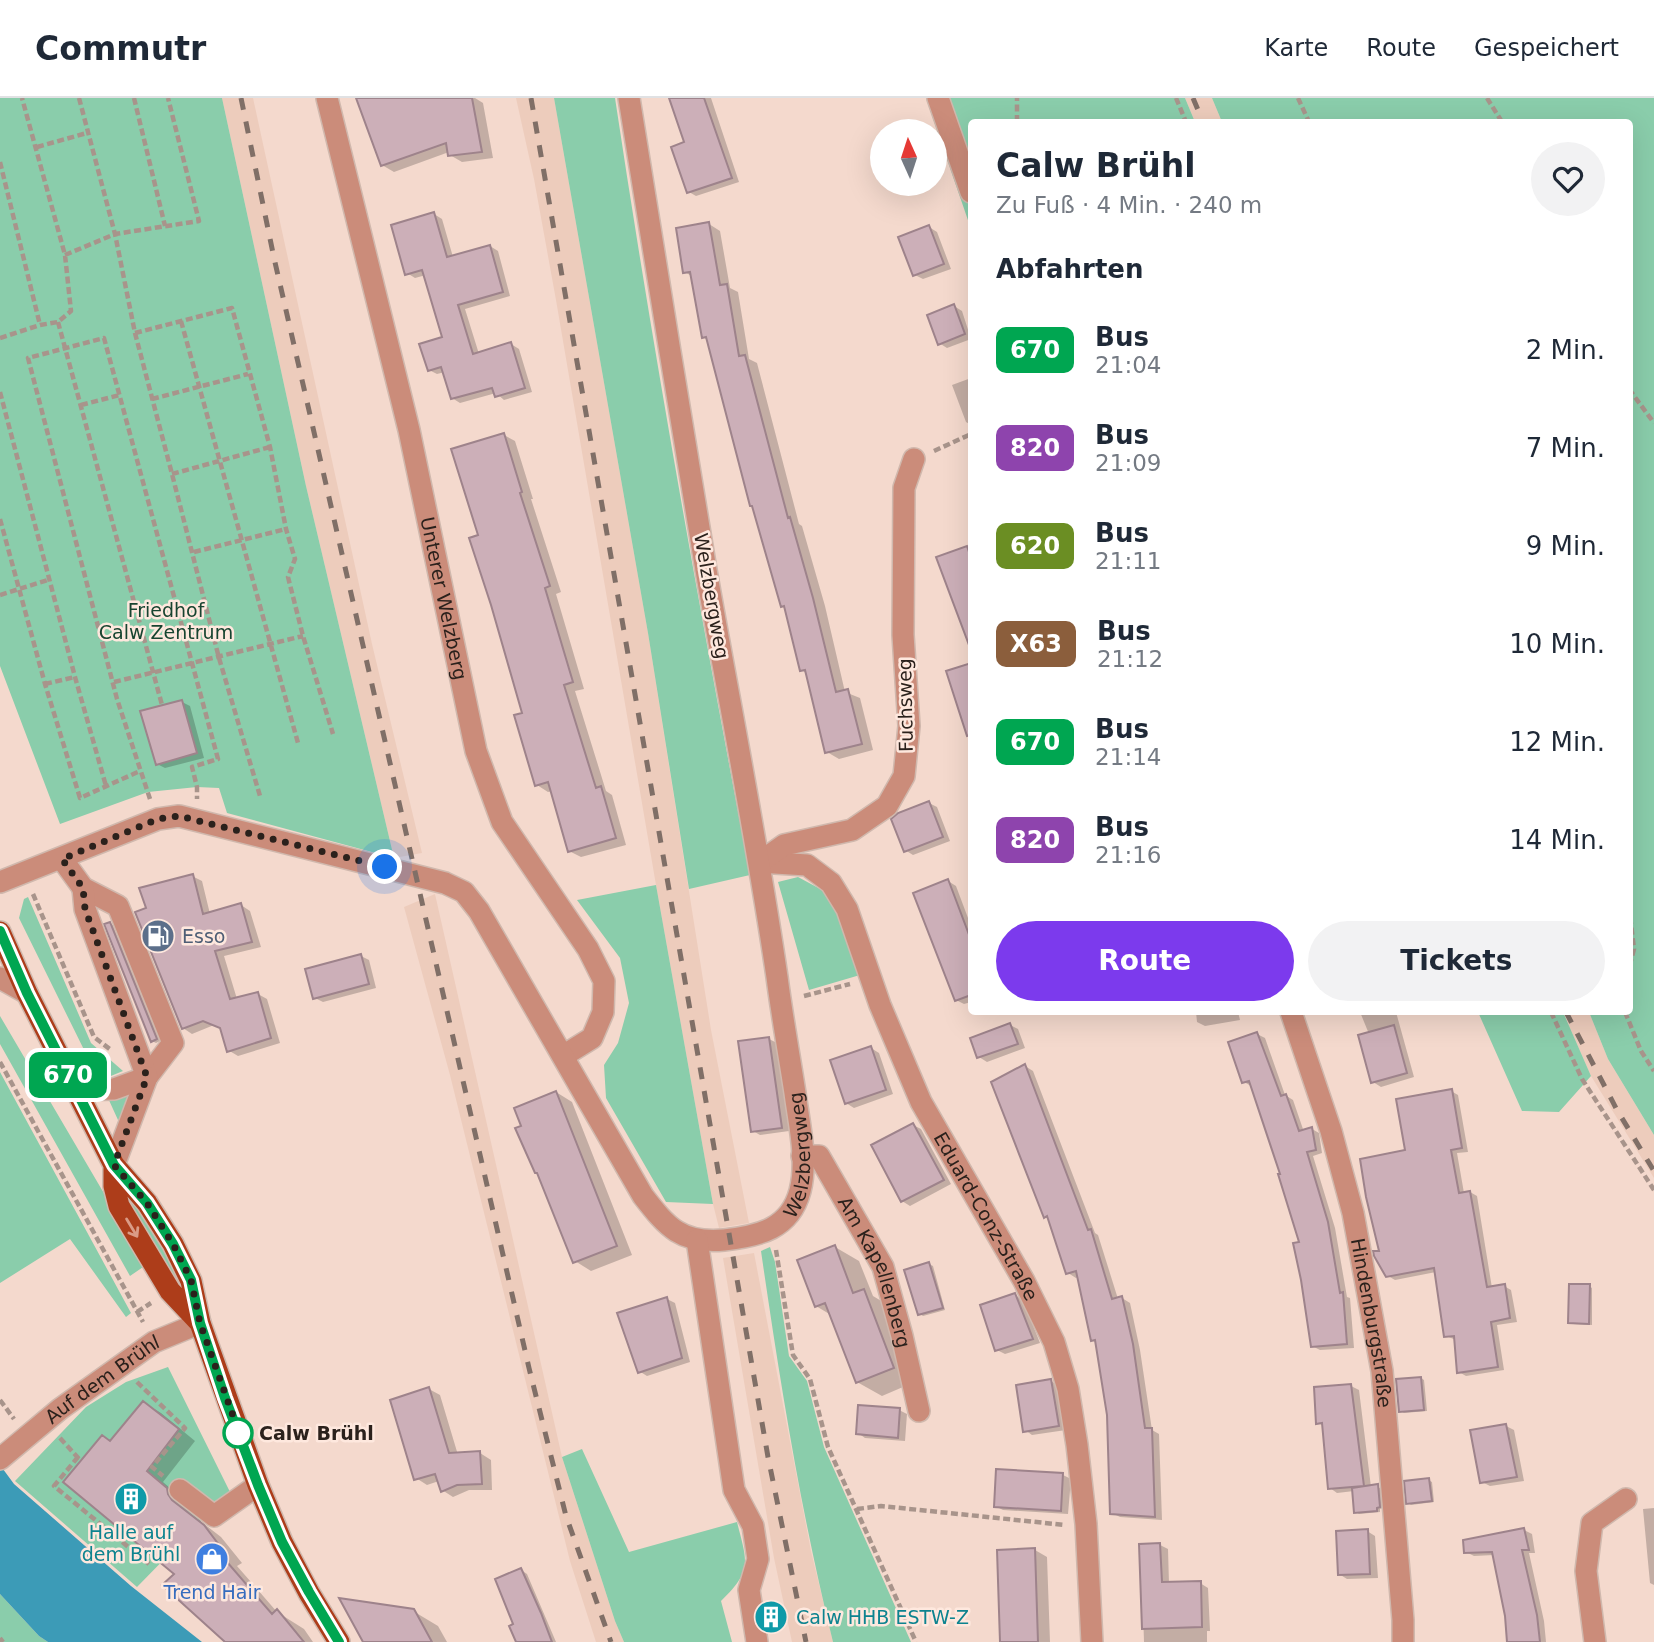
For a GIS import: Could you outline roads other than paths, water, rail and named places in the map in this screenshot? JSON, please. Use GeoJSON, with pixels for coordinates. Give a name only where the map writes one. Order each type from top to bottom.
{"type":"FeatureCollection","features":[{"type":"Feature","properties":{"kind":"main road"},"geometry":{"type":"LineString","coordinates":[[0,932],[27,993],[114,1165],[147,1203],[173,1244],[191,1280],[200,1323],[258,1485],[282,1542],[339,1642]]}},
{"type":"Feature","properties":{"kind":"street","name":"Unterer Welzberg"},"geometry":{"type":"LineString","coordinates":[[327,98],[409,430],[476,751],[502,822],[588,949],[604,981],[603,1012],[592,1038],[564,1056]]}},
{"type":"Feature","properties":{"kind":"street","name":"Welzbergweg"},"geometry":{"type":"LineString","coordinates":[[629,98],[707,571],[760,862],[803,1156],[801,1188],[796,1203],[790,1214],[780,1223],[751,1236],[697,1240]]}},
{"type":"Feature","properties":{"kind":"street"},"geometry":{"type":"LineString","coordinates":[[939,98],[968,183]]}},
{"type":"Feature","properties":{"kind":"street","name":"Fuchsweg"},"geometry":{"type":"LineString","coordinates":[[760,862],[784,845],[852,830],[887,806],[904,776],[909,726],[903,635],[904,488],[914,459]]}},
{"type":"Feature","properties":{"kind":"street"},"geometry":{"type":"LineString","coordinates":[[0,883],[158,819],[179,816],[445,883],[464,892],[479,911],[643,1196],[672,1229],[697,1240],[734,1490],[753,1526],[758,1559],[749,1590],[757,1642]]}},
{"type":"Feature","properties":{"kind":"street"},"geometry":{"type":"LineString","coordinates":[[62,859],[83,888],[118,906],[173,1043],[147,1077],[114,1165]]}},
{"type":"Feature","properties":{"kind":"street","name":"Eduard-Conz-Straße"},"geometry":{"type":"LineString","coordinates":[[760,862],[807,865],[831,883],[847,909],[871,979],[921,1102],[1024,1281],[1054,1342],[1068,1389],[1077,1445],[1086,1524],[1092,1642]]}},
{"type":"Feature","properties":{"kind":"street"},"geometry":{"type":"LineString","coordinates":[[83,888],[85,909],[147,1077]]}},
{"type":"Feature","properties":{"kind":"street"},"geometry":{"type":"LineString","coordinates":[[0,978],[27,993]]}},
{"type":"Feature","properties":{"kind":"street","name":"Hindenburgstraße"},"geometry":{"type":"LineString","coordinates":[[1292,1015],[1331,1131],[1353,1213],[1382,1371],[1403,1642]]}},
{"type":"Feature","properties":{"kind":"street"},"geometry":{"type":"LineString","coordinates":[[75,1090],[114,1090],[147,1077]]}},
{"type":"Feature","properties":{"kind":"street","name":"Am Kapellenberg"},"geometry":{"type":"LineString","coordinates":[[803,1156],[819,1156],[883,1267],[919,1411]]}},
{"type":"Feature","properties":{"kind":"street","name":"Auf dem Brühl"},"geometry":{"type":"LineString","coordinates":[[6,1454],[154,1342],[200,1323]]}},
{"type":"Feature","properties":{"kind":"street"},"geometry":{"type":"LineString","coordinates":[[180,1490],[214,1516],[258,1485]]}},
{"type":"Feature","properties":{"kind":"street"},"geometry":{"type":"LineString","coordinates":[[1595,1642],[1586,1571],[1592,1523],[1626,1499]]}},
{"type":"Feature","properties":{"kind":"water"},"geometry":{"type":"Polygon","coordinates":[[[0,1465],[14,1484],[131,1586],[202,1642],[48,1642],[39,1636],[0,1594],[0,1465]]]}},
{"type":"Feature","properties":{"kind":"railway"},"geometry":{"type":"LineString","coordinates":[[241,98],[274,258],[529,1368],[566,1516],[611,1642]]}},
{"type":"Feature","properties":{"kind":"railway"},"geometry":{"type":"LineString","coordinates":[[531,98],[768,1457],[806,1642]]}},
{"type":"Feature","properties":{"kind":"railway"},"geometry":{"type":"LineString","coordinates":[[1193,98],[1202,119]]}},
{"type":"Feature","properties":{"kind":"railway"},"geometry":{"type":"LineString","coordinates":[[1568,1015],[1617,1110],[1654,1171]]}},
{"type":"Feature","properties":{"kind":"place","name":"Esso"},"geometry":{"type":"Point","coordinates":[158,936]}},
{"type":"Feature","properties":{"kind":"place","name":"Calw Brühl"},"geometry":{"type":"Point","coordinates":[238,1433]}},
{"type":"Feature","properties":{"kind":"place","name":"Halle auf dem Brühl"},"geometry":{"type":"Point","coordinates":[131,1499]}},
{"type":"Feature","properties":{"kind":"place","name":"Trend Hair"},"geometry":{"type":"Point","coordinates":[212,1559]}},
{"type":"Feature","properties":{"kind":"place","name":"Calw HHB ESTW-Z"},"geometry":{"type":"Point","coordinates":[771,1617]}},
{"type":"Feature","properties":{"kind":"park label","name":"Friedhof Calw Zentrum"},"geometry":{"type":"Point","coordinates":[166,621]}}]}
